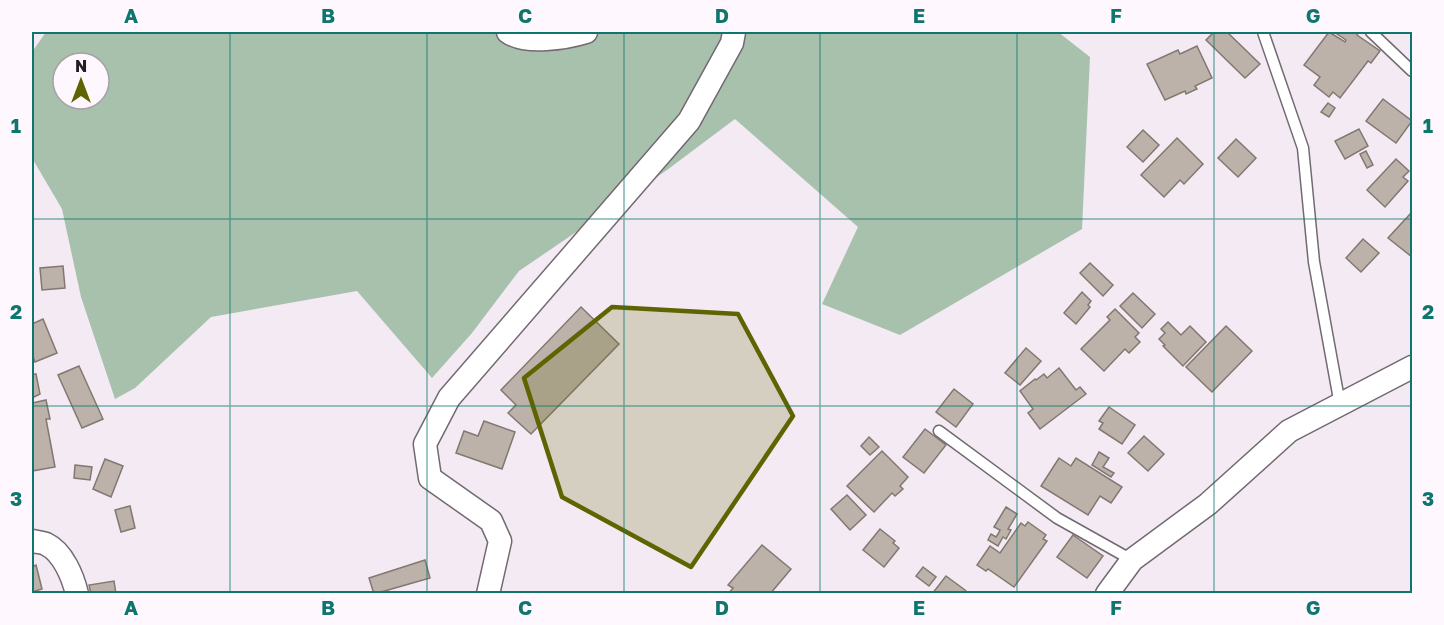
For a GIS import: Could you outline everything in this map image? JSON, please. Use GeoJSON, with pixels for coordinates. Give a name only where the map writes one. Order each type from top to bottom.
{"type":"FeatureCollection","features":[{"type":"Feature","properties":{"kind":"street"},"geometry":{"type":"LineString","coordinates":[[508,32],[513,36],[526,39],[569,37],[586,32]]}},
{"type":"Feature","properties":{"kind":"street"},"geometry":{"type":"LineString","coordinates":[[488,594],[500,541],[491,521],[430,478],[425,444],[449,398],[689,121],[732,43],[734,32]]}},
{"type":"Feature","properties":{"kind":"street"},"geometry":{"type":"LineString","coordinates":[[1107,594],[1132,560],[1209,504],[1289,431],[1413,367]]}},
{"type":"Feature","properties":{"kind":"street"},"geometry":{"type":"LineString","coordinates":[[32,541],[48,544],[67,565],[77,594]]}},
{"type":"Feature","properties":{"kind":"lane"},"geometry":{"type":"LineString","coordinates":[[1263,32],[1303,148],[1314,262],[1340,405]]}},
{"type":"Feature","properties":{"kind":"lane"},"geometry":{"type":"LineString","coordinates":[[1371,32],[1413,71]]}},
{"type":"Feature","properties":{"kind":"lane"},"geometry":{"type":"LineString","coordinates":[[939,431],[1057,518],[1132,560]]}},
{"type":"Feature","properties":{"kind":"highlighted area"},"geometry":{"type":"Polygon","coordinates":[[[612,307],[738,314],[793,416],[691,567],[562,497],[524,378],[612,307]]]}},
{"type":"Feature","properties":{"kind":"green space"},"geometry":{"type":"Polygon","coordinates":[[[46,32],[1058,32],[1090,57],[1082,229],[900,335],[822,304],[858,227],[735,119],[667,170],[519,271],[472,333],[432,378],[357,291],[211,317],[135,388],[115,399],[81,297],[62,209],[32,158],[32,52],[46,32]]]}},
{"type":"Feature","properties":{"kind":"building"},"geometry":{"type":"Polygon","coordinates":[[[1214,32],[1227,32],[1260,64],[1245,78],[1206,40],[1214,32]]]}},
{"type":"Feature","properties":{"kind":"building"},"geometry":{"type":"Polygon","coordinates":[[[1329,32],[1345,42],[1346,40],[1334,32],[1358,32],[1357,35],[1380,51],[1371,63],[1368,61],[1340,98],[1333,92],[1329,97],[1314,85],[1320,77],[1304,65],[1329,32]]]}},
{"type":"Feature","properties":{"kind":"building"},"geometry":{"type":"Polygon","coordinates":[[[1197,46],[1212,78],[1195,86],[1197,89],[1186,94],[1185,91],[1165,100],[1147,64],[1178,50],[1180,54],[1197,46]]]}},
{"type":"Feature","properties":{"kind":"building"},"geometry":{"type":"Polygon","coordinates":[[[1383,99],[1412,121],[1396,143],[1366,121],[1383,99]]]}},
{"type":"Feature","properties":{"kind":"building"},"geometry":{"type":"Polygon","coordinates":[[[1328,103],[1335,108],[1329,117],[1321,112],[1328,103]]]}},
{"type":"Feature","properties":{"kind":"building"},"geometry":{"type":"Polygon","coordinates":[[[1359,129],[1368,146],[1345,159],[1335,141],[1359,129]]]}},
{"type":"Feature","properties":{"kind":"building"},"geometry":{"type":"Polygon","coordinates":[[[1143,130],[1159,145],[1143,162],[1127,147],[1143,130]]]}},
{"type":"Feature","properties":{"kind":"building"},"geometry":{"type":"Polygon","coordinates":[[[1177,138],[1203,164],[1184,184],[1180,180],[1164,197],[1141,175],[1177,138]]]}},
{"type":"Feature","properties":{"kind":"building"},"geometry":{"type":"Polygon","coordinates":[[[1236,139],[1256,158],[1238,177],[1218,158],[1236,139]]]}},
{"type":"Feature","properties":{"kind":"building"},"geometry":{"type":"Polygon","coordinates":[[[1366,151],[1373,165],[1367,168],[1360,154],[1366,151]]]}},
{"type":"Feature","properties":{"kind":"building"},"geometry":{"type":"Polygon","coordinates":[[[1396,159],[1409,171],[1403,177],[1408,181],[1385,207],[1367,190],[1396,159]]]}},
{"type":"Feature","properties":{"kind":"building"},"geometry":{"type":"Polygon","coordinates":[[[1412,212],[1412,257],[1388,238],[1412,212]]]}},
{"type":"Feature","properties":{"kind":"building"},"geometry":{"type":"Polygon","coordinates":[[[1363,239],[1379,253],[1361,272],[1346,258],[1363,239]]]}},
{"type":"Feature","properties":{"kind":"building"},"geometry":{"type":"Polygon","coordinates":[[[1090,263],[1113,285],[1103,296],[1080,273],[1090,263]]]}},
{"type":"Feature","properties":{"kind":"building"},"geometry":{"type":"Polygon","coordinates":[[[63,266],[65,288],[42,290],[40,268],[63,266]]]}},
{"type":"Feature","properties":{"kind":"building"},"geometry":{"type":"Polygon","coordinates":[[[1082,292],[1091,301],[1088,305],[1090,307],[1076,324],[1064,313],[1082,292]]]}},
{"type":"Feature","properties":{"kind":"building"},"geometry":{"type":"Polygon","coordinates":[[[1133,293],[1155,314],[1142,328],[1120,306],[1133,293]]]}},
{"type":"Feature","properties":{"kind":"building"},"geometry":{"type":"Polygon","coordinates":[[[581,307],[619,344],[531,434],[508,413],[516,405],[501,390],[581,307]]]}},
{"type":"Feature","properties":{"kind":"building"},"geometry":{"type":"Polygon","coordinates":[[[1115,309],[1139,333],[1135,337],[1140,342],[1129,353],[1125,349],[1104,371],[1081,349],[1110,320],[1107,317],[1115,309]]]}},
{"type":"Feature","properties":{"kind":"building"},"geometry":{"type":"Polygon","coordinates":[[[43,319],[57,353],[35,362],[32,354],[32,324],[43,319]]]}},
{"type":"Feature","properties":{"kind":"building"},"geometry":{"type":"Polygon","coordinates":[[[1168,322],[1181,335],[1190,326],[1206,342],[1183,366],[1159,339],[1165,333],[1161,329],[1168,322]]]}},
{"type":"Feature","properties":{"kind":"building"},"geometry":{"type":"Polygon","coordinates":[[[1226,326],[1252,351],[1212,392],[1186,367],[1226,326]]]}},
{"type":"Feature","properties":{"kind":"building"},"geometry":{"type":"Polygon","coordinates":[[[1026,348],[1041,361],[1020,385],[1005,373],[1026,348]]]}},
{"type":"Feature","properties":{"kind":"building"},"geometry":{"type":"Polygon","coordinates":[[[79,366],[103,419],[82,428],[58,375],[79,366]]]}},
{"type":"Feature","properties":{"kind":"building"},"geometry":{"type":"Polygon","coordinates":[[[1059,368],[1076,390],[1080,387],[1086,394],[1040,429],[1028,413],[1033,409],[1020,391],[1035,379],[1044,374],[1047,378],[1059,368]]]}},
{"type":"Feature","properties":{"kind":"building"},"geometry":{"type":"Polygon","coordinates":[[[32,374],[36,374],[40,394],[32,398],[32,374]]]}},
{"type":"Feature","properties":{"kind":"building"},"geometry":{"type":"Polygon","coordinates":[[[954,389],[973,404],[956,427],[936,412],[954,389]]]}},
{"type":"Feature","properties":{"kind":"building"},"geometry":{"type":"Polygon","coordinates":[[[46,400],[50,419],[46,419],[55,467],[32,471],[32,403],[46,400]]]}},
{"type":"Feature","properties":{"kind":"building"},"geometry":{"type":"Polygon","coordinates":[[[1109,407],[1135,425],[1122,444],[1099,429],[1103,423],[1099,421],[1109,407]]]}},
{"type":"Feature","properties":{"kind":"building"},"geometry":{"type":"Polygon","coordinates":[[[484,421],[515,432],[502,469],[456,453],[464,431],[478,436],[484,421]]]}},
{"type":"Feature","properties":{"kind":"building"},"geometry":{"type":"Polygon","coordinates":[[[925,429],[946,445],[924,473],[903,457],[925,429]]]}},
{"type":"Feature","properties":{"kind":"building"},"geometry":{"type":"Polygon","coordinates":[[[1144,436],[1164,454],[1148,471],[1128,453],[1144,436]]]}},
{"type":"Feature","properties":{"kind":"building"},"geometry":{"type":"Polygon","coordinates":[[[869,437],[879,447],[870,455],[861,446],[869,437]]]}},
{"type":"Feature","properties":{"kind":"building"},"geometry":{"type":"Polygon","coordinates":[[[882,451],[908,477],[900,486],[903,489],[895,496],[892,493],[874,512],[847,486],[882,451]]]}},
{"type":"Feature","properties":{"kind":"building"},"geometry":{"type":"Polygon","coordinates":[[[1099,452],[1109,458],[1103,467],[1114,473],[1111,477],[1092,465],[1099,452]]]}},
{"type":"Feature","properties":{"kind":"building"},"geometry":{"type":"Polygon","coordinates":[[[1059,458],[1071,466],[1076,458],[1122,487],[1111,503],[1100,496],[1088,515],[1041,486],[1059,458]]]}},
{"type":"Feature","properties":{"kind":"building"},"geometry":{"type":"Polygon","coordinates":[[[105,459],[123,466],[111,497],[93,489],[105,459]]]}},
{"type":"Feature","properties":{"kind":"building"},"geometry":{"type":"Polygon","coordinates":[[[75,465],[92,467],[90,480],[74,478],[75,465]]]}},
{"type":"Feature","properties":{"kind":"building"},"geometry":{"type":"Polygon","coordinates":[[[847,495],[866,515],[850,530],[831,509],[847,495]]]}},
{"type":"Feature","properties":{"kind":"building"},"geometry":{"type":"Polygon","coordinates":[[[130,506],[135,528],[121,532],[115,510],[130,506]]]}},
{"type":"Feature","properties":{"kind":"building"},"geometry":{"type":"Polygon","coordinates":[[[1006,507],[1017,514],[1008,529],[1011,530],[1006,539],[1003,537],[998,546],[988,540],[991,534],[996,537],[998,534],[1000,530],[994,527],[1006,507]]]}},
{"type":"Feature","properties":{"kind":"building"},"geometry":{"type":"Polygon","coordinates":[[[1028,522],[1046,535],[1043,539],[1047,541],[1014,587],[988,569],[986,571],[977,565],[990,546],[1000,553],[1021,523],[1025,526],[1028,522]]]}},
{"type":"Feature","properties":{"kind":"building"},"geometry":{"type":"Polygon","coordinates":[[[880,529],[895,541],[893,543],[899,548],[884,567],[863,550],[880,529]]]}},
{"type":"Feature","properties":{"kind":"building"},"geometry":{"type":"Polygon","coordinates":[[[1073,535],[1103,556],[1087,578],[1057,557],[1073,535]]]}},
{"type":"Feature","properties":{"kind":"building"},"geometry":{"type":"Polygon","coordinates":[[[762,545],[791,569],[770,594],[728,594],[733,588],[728,585],[762,545]]]}},
{"type":"Feature","properties":{"kind":"building"},"geometry":{"type":"Polygon","coordinates":[[[425,560],[430,578],[374,594],[369,578],[425,560]]]}},
{"type":"Feature","properties":{"kind":"building"},"geometry":{"type":"Polygon","coordinates":[[[36,565],[42,589],[32,592],[32,567],[36,565]]]}},
{"type":"Feature","properties":{"kind":"building"},"geometry":{"type":"Polygon","coordinates":[[[923,567],[936,577],[929,586],[916,576],[923,567]]]}},
{"type":"Feature","properties":{"kind":"building"},"geometry":{"type":"Polygon","coordinates":[[[946,576],[965,590],[969,594],[932,594],[946,576]]]}},
{"type":"Feature","properties":{"kind":"building"},"geometry":{"type":"Polygon","coordinates":[[[114,581],[116,594],[91,594],[89,585],[114,581]]]}}]}
